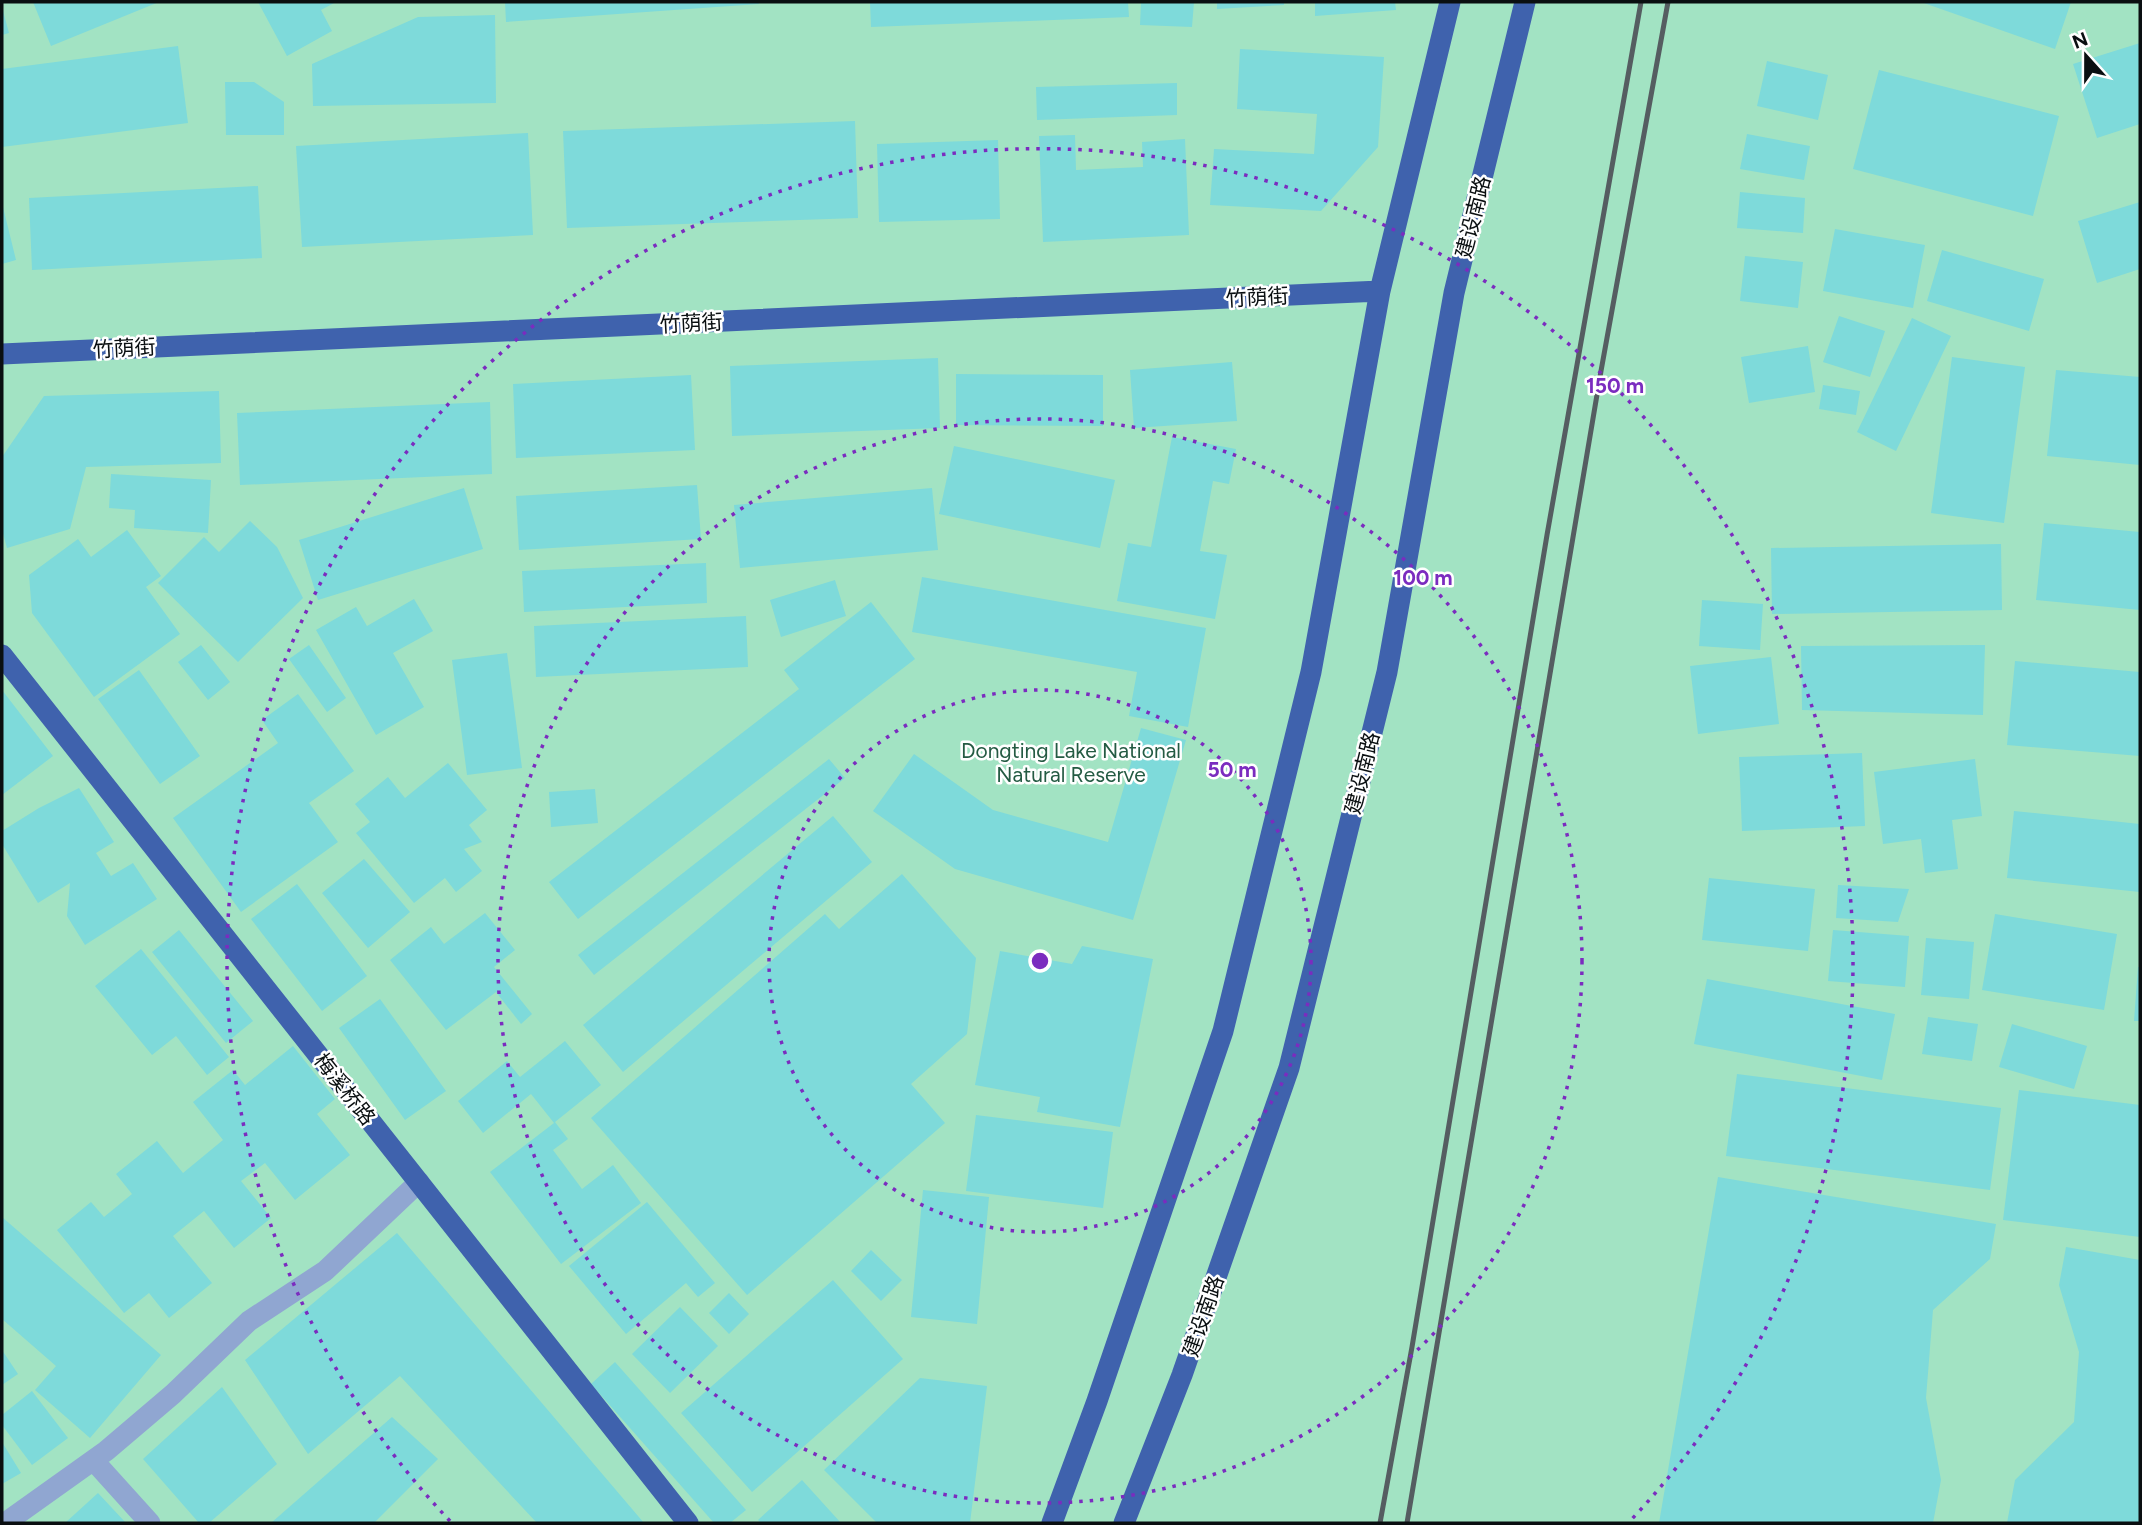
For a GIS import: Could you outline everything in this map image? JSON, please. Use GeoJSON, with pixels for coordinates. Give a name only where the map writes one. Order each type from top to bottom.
{"type":"FeatureCollection","features":[{"type":"Feature","properties":{"kind":"main road"},"geometry":{"type":"LineString","coordinates":[[1052,1523],[1223,1031],[1311,672],[1380,291],[1450,2]]}},
{"type":"Feature","properties":{"kind":"main road","name":"建设南路"},"geometry":{"type":"LineString","coordinates":[[1124,1523],[1182,1375],[1289,1068],[1387,672],[1454,293],[1525,2]]}},
{"type":"Feature","properties":{"kind":"main road","name":"竹荫街"},"geometry":{"type":"LineString","coordinates":[[2,354],[1380,291]]}},
{"type":"Feature","properties":{"kind":"main road","name":"梅溪桥路"},"geometry":{"type":"LineString","coordinates":[[2,655],[688,1523]]}},
{"type":"Feature","properties":{"kind":"street"},"geometry":{"type":"LineString","coordinates":[[5,1523],[94,1461],[173,1394],[249,1321],[325,1271],[419,1182]]}},
{"type":"Feature","properties":{"kind":"street"},"geometry":{"type":"LineString","coordinates":[[94,1461],[150,1523]]}},
{"type":"Feature","properties":{"kind":"green space","name":"Dongting Lake National Natural Reserve"},"geometry":{"type":"Polygon","coordinates":[[[2,2],[2140,2],[2140,1523],[2,1523],[2,2]]]}},
{"type":"Feature","properties":{"kind":"building"},"geometry":{"type":"Polygon","coordinates":[[[33,2],[159,2],[51,46],[33,2]]]}},
{"type":"Feature","properties":{"kind":"building"},"geometry":{"type":"Polygon","coordinates":[[[258,2],[336,2],[321,10],[332,31],[287,56],[258,2]]]}},
{"type":"Feature","properties":{"kind":"building"},"geometry":{"type":"Polygon","coordinates":[[[505,2],[758,2],[759,4],[506,22],[505,2]]]}},
{"type":"Feature","properties":{"kind":"building"},"geometry":{"type":"Polygon","coordinates":[[[870,2],[1128,2],[1129,17],[871,27],[870,2]]]}},
{"type":"Feature","properties":{"kind":"building"},"geometry":{"type":"Polygon","coordinates":[[[1141,2],[1194,2],[1192,27],[1140,25],[1141,2]]]}},
{"type":"Feature","properties":{"kind":"building"},"geometry":{"type":"Polygon","coordinates":[[[1217,2],[1284,2],[1284,5],[1217,9],[1217,2]]]}},
{"type":"Feature","properties":{"kind":"building"},"geometry":{"type":"Polygon","coordinates":[[[1315,2],[1395,2],[1396,10],[1315,16],[1315,2]]]}},
{"type":"Feature","properties":{"kind":"building"},"geometry":{"type":"Polygon","coordinates":[[[1921,2],[2071,2],[2055,49],[1921,2]]]}},
{"type":"Feature","properties":{"kind":"building"},"geometry":{"type":"Polygon","coordinates":[[[2,7],[9,33],[2,35],[2,7]]]}},
{"type":"Feature","properties":{"kind":"building"},"geometry":{"type":"Polygon","coordinates":[[[495,15],[496,103],[313,106],[312,64],[418,17],[495,15]]]}},
{"type":"Feature","properties":{"kind":"building"},"geometry":{"type":"Polygon","coordinates":[[[2140,43],[2140,124],[2097,138],[2073,64],[2140,43]]]}},
{"type":"Feature","properties":{"kind":"building"},"geometry":{"type":"Polygon","coordinates":[[[178,46],[188,123],[2,147],[2,69],[178,46]]]}},
{"type":"Feature","properties":{"kind":"building"},"geometry":{"type":"Polygon","coordinates":[[[1240,49],[1384,57],[1378,147],[1321,211],[1210,205],[1214,149],[1314,154],[1317,114],[1237,109],[1240,49]]]}},
{"type":"Feature","properties":{"kind":"building"},"geometry":{"type":"Polygon","coordinates":[[[1767,61],[1828,75],[1818,120],[1757,106],[1767,61]]]}},
{"type":"Feature","properties":{"kind":"building"},"geometry":{"type":"Polygon","coordinates":[[[1879,70],[2059,116],[2033,216],[1853,169],[1879,70]]]}},
{"type":"Feature","properties":{"kind":"building"},"geometry":{"type":"Polygon","coordinates":[[[225,82],[254,82],[284,102],[284,135],[226,135],[225,82]]]}},
{"type":"Feature","properties":{"kind":"building"},"geometry":{"type":"Polygon","coordinates":[[[1177,83],[1177,115],[1037,120],[1036,87],[1177,83]]]}},
{"type":"Feature","properties":{"kind":"building"},"geometry":{"type":"Polygon","coordinates":[[[855,121],[858,218],[567,228],[563,131],[855,121]]]}},
{"type":"Feature","properties":{"kind":"building"},"geometry":{"type":"Polygon","coordinates":[[[528,133],[533,235],[302,247],[296,146],[528,133]]]}},
{"type":"Feature","properties":{"kind":"building"},"geometry":{"type":"Polygon","coordinates":[[[1747,134],[1810,146],[1804,180],[1740,169],[1747,134]]]}},
{"type":"Feature","properties":{"kind":"building"},"geometry":{"type":"Polygon","coordinates":[[[1075,135],[1076,170],[1143,167],[1142,142],[1185,139],[1189,235],[1043,242],[1039,136],[1075,135]]]}},
{"type":"Feature","properties":{"kind":"building"},"geometry":{"type":"Polygon","coordinates":[[[998,140],[1000,219],[879,222],[877,144],[998,140]]]}},
{"type":"Feature","properties":{"kind":"building"},"geometry":{"type":"Polygon","coordinates":[[[258,186],[262,258],[32,270],[29,198],[258,186]]]}},
{"type":"Feature","properties":{"kind":"building"},"geometry":{"type":"Polygon","coordinates":[[[1740,192],[1805,198],[1803,233],[1737,228],[1740,192]]]}},
{"type":"Feature","properties":{"kind":"building"},"geometry":{"type":"Polygon","coordinates":[[[2140,202],[2140,269],[2097,283],[2078,221],[2140,202]]]}},
{"type":"Feature","properties":{"kind":"building"},"geometry":{"type":"Polygon","coordinates":[[[2,203],[16,260],[2,264],[2,203]]]}},
{"type":"Feature","properties":{"kind":"building"},"geometry":{"type":"Polygon","coordinates":[[[1835,229],[1925,245],[1913,308],[1823,291],[1835,229]]]}},
{"type":"Feature","properties":{"kind":"building"},"geometry":{"type":"Polygon","coordinates":[[[1942,250],[2044,279],[2029,331],[1927,301],[1942,250]]]}},
{"type":"Feature","properties":{"kind":"building"},"geometry":{"type":"Polygon","coordinates":[[[1745,256],[1803,262],[1798,308],[1740,301],[1745,256]]]}},
{"type":"Feature","properties":{"kind":"building"},"geometry":{"type":"Polygon","coordinates":[[[1839,316],[1885,331],[1870,377],[1823,362],[1839,316]]]}},
{"type":"Feature","properties":{"kind":"building"},"geometry":{"type":"Polygon","coordinates":[[[1912,318],[1951,336],[1896,451],[1857,432],[1912,318]]]}},
{"type":"Feature","properties":{"kind":"building"},"geometry":{"type":"Polygon","coordinates":[[[1808,346],[1815,392],[1749,403],[1741,357],[1808,346]]]}},
{"type":"Feature","properties":{"kind":"building"},"geometry":{"type":"Polygon","coordinates":[[[1952,357],[2025,367],[2004,523],[1931,513],[1952,357]]]}},
{"type":"Feature","properties":{"kind":"building"},"geometry":{"type":"Polygon","coordinates":[[[938,358],[940,428],[732,436],[730,366],[938,358]]]}},
{"type":"Feature","properties":{"kind":"building"},"geometry":{"type":"Polygon","coordinates":[[[1232,362],[1237,421],[1134,428],[1130,370],[1232,362]]]}},
{"type":"Feature","properties":{"kind":"building"},"geometry":{"type":"Polygon","coordinates":[[[2056,370],[2140,377],[2140,465],[2047,456],[2056,370]]]}},
{"type":"Feature","properties":{"kind":"building"},"geometry":{"type":"Polygon","coordinates":[[[956,374],[1103,375],[1103,426],[956,425],[956,374]]]}},
{"type":"Feature","properties":{"kind":"building"},"geometry":{"type":"Polygon","coordinates":[[[691,375],[695,450],[516,458],[513,384],[691,375]]]}},
{"type":"Feature","properties":{"kind":"building"},"geometry":{"type":"Polygon","coordinates":[[[1823,385],[1860,391],[1856,415],[1819,409],[1823,385]]]}},
{"type":"Feature","properties":{"kind":"building"},"geometry":{"type":"Polygon","coordinates":[[[219,391],[221,463],[86,467],[70,529],[7,548],[2,530],[2,457],[44,396],[219,391]]]}},
{"type":"Feature","properties":{"kind":"building"},"geometry":{"type":"Polygon","coordinates":[[[490,402],[492,474],[240,485],[237,413],[490,402]]]}},
{"type":"Feature","properties":{"kind":"building"},"geometry":{"type":"Polygon","coordinates":[[[1172,437],[1236,449],[1229,484],[1213,481],[1200,551],[1227,555],[1215,619],[1117,601],[1128,543],[1151,547],[1172,437]]]}},
{"type":"Feature","properties":{"kind":"building"},"geometry":{"type":"Polygon","coordinates":[[[954,446],[1115,480],[1100,548],[939,514],[954,446]]]}},
{"type":"Feature","properties":{"kind":"building"},"geometry":{"type":"Polygon","coordinates":[[[111,474],[211,480],[208,533],[134,528],[135,510],[109,508],[111,474]]]}},
{"type":"Feature","properties":{"kind":"building"},"geometry":{"type":"Polygon","coordinates":[[[697,485],[701,539],[519,550],[516,496],[697,485]]]}},
{"type":"Feature","properties":{"kind":"building"},"geometry":{"type":"Polygon","coordinates":[[[464,488],[483,549],[318,600],[299,540],[464,488]]]}},
{"type":"Feature","properties":{"kind":"building"},"geometry":{"type":"Polygon","coordinates":[[[932,488],[938,550],[740,568],[734,505],[932,488]]]}},
{"type":"Feature","properties":{"kind":"building"},"geometry":{"type":"Polygon","coordinates":[[[250,521],[277,547],[303,598],[238,662],[158,583],[204,537],[219,552],[250,521]]]}},
{"type":"Feature","properties":{"kind":"building"},"geometry":{"type":"Polygon","coordinates":[[[2044,523],[2140,532],[2140,610],[2036,600],[2044,523]]]}},
{"type":"Feature","properties":{"kind":"building"},"geometry":{"type":"Polygon","coordinates":[[[127,530],[161,576],[146,587],[180,634],[94,697],[32,613],[29,575],[78,539],[91,557],[127,530]]]}},
{"type":"Feature","properties":{"kind":"building"},"geometry":{"type":"Polygon","coordinates":[[[2001,544],[2002,610],[1772,614],[1771,548],[2001,544]]]}},
{"type":"Feature","properties":{"kind":"building"},"geometry":{"type":"Polygon","coordinates":[[[706,563],[707,603],[524,612],[522,571],[706,563]]]}},
{"type":"Feature","properties":{"kind":"building"},"geometry":{"type":"Polygon","coordinates":[[[922,577],[1206,628],[1188,727],[1129,716],[1137,672],[912,632],[922,577]]]}},
{"type":"Feature","properties":{"kind":"building"},"geometry":{"type":"Polygon","coordinates":[[[835,580],[846,616],[781,637],[770,600],[835,580]]]}},
{"type":"Feature","properties":{"kind":"building"},"geometry":{"type":"Polygon","coordinates":[[[414,599],[433,631],[393,653],[424,707],[376,735],[316,630],[356,607],[367,626],[414,599]]]}},
{"type":"Feature","properties":{"kind":"building"},"geometry":{"type":"Polygon","coordinates":[[[1702,600],[1763,604],[1760,650],[1699,646],[1702,600]]]}},
{"type":"Feature","properties":{"kind":"building"},"geometry":{"type":"Polygon","coordinates":[[[871,602],[915,659],[578,919],[549,882],[799,689],[784,670],[871,602]]]}},
{"type":"Feature","properties":{"kind":"building"},"geometry":{"type":"Polygon","coordinates":[[[746,616],[748,667],[536,677],[534,626],[746,616]]]}},
{"type":"Feature","properties":{"kind":"building"},"geometry":{"type":"Polygon","coordinates":[[[201,645],[230,682],[208,700],[178,662],[201,645]]]}},
{"type":"Feature","properties":{"kind":"building"},"geometry":{"type":"Polygon","coordinates":[[[309,645],[346,698],[327,712],[289,659],[309,645]]]}},
{"type":"Feature","properties":{"kind":"building"},"geometry":{"type":"Polygon","coordinates":[[[1985,645],[1983,715],[1802,710],[1801,646],[1985,645]]]}},
{"type":"Feature","properties":{"kind":"building"},"geometry":{"type":"Polygon","coordinates":[[[507,653],[522,768],[467,775],[452,660],[507,653]]]}},
{"type":"Feature","properties":{"kind":"building"},"geometry":{"type":"Polygon","coordinates":[[[1771,657],[1779,724],[1698,734],[1690,666],[1771,657]]]}},
{"type":"Feature","properties":{"kind":"building"},"geometry":{"type":"Polygon","coordinates":[[[2015,661],[2140,672],[2140,756],[2007,745],[2015,661]]]}},
{"type":"Feature","properties":{"kind":"building"},"geometry":{"type":"Polygon","coordinates":[[[139,670],[200,756],[160,784],[98,699],[139,670]]]}},
{"type":"Feature","properties":{"kind":"building"},"geometry":{"type":"Polygon","coordinates":[[[2,690],[53,756],[2,795],[2,690]]]}},
{"type":"Feature","properties":{"kind":"building"},"geometry":{"type":"Polygon","coordinates":[[[298,694],[354,771],[309,803],[338,842],[241,912],[173,818],[278,743],[262,720],[298,694]]]}},
{"type":"Feature","properties":{"kind":"building"},"geometry":{"type":"Polygon","coordinates":[[[1141,728],[1186,740],[1133,920],[955,869],[873,811],[914,754],[993,810],[1108,842],[1141,728]]]}},
{"type":"Feature","properties":{"kind":"building"},"geometry":{"type":"Polygon","coordinates":[[[1862,753],[1865,826],[1742,831],[1739,757],[1862,753]]]}},
{"type":"Feature","properties":{"kind":"building"},"geometry":{"type":"Polygon","coordinates":[[[829,759],[845,778],[594,975],[578,955],[829,759]]]}},
{"type":"Feature","properties":{"kind":"building"},"geometry":{"type":"Polygon","coordinates":[[[1975,759],[1982,816],[1952,820],[1958,869],[1925,873],[1921,839],[1883,844],[1874,772],[1975,759]]]}},
{"type":"Feature","properties":{"kind":"building"},"geometry":{"type":"Polygon","coordinates":[[[448,763],[487,810],[469,825],[482,842],[464,849],[482,871],[456,892],[445,878],[414,903],[356,833],[370,822],[355,804],[388,777],[405,798],[448,763]]]}},
{"type":"Feature","properties":{"kind":"building"},"geometry":{"type":"Polygon","coordinates":[[[79,788],[114,842],[96,853],[111,876],[133,863],[157,899],[85,945],[67,916],[70,883],[38,903],[2,844],[2,831],[79,788]]]}},
{"type":"Feature","properties":{"kind":"building"},"geometry":{"type":"Polygon","coordinates":[[[595,789],[598,823],[551,827],[549,792],[595,789]]]}},
{"type":"Feature","properties":{"kind":"building"},"geometry":{"type":"Polygon","coordinates":[[[2014,811],[2140,824],[2140,892],[2007,878],[2014,811]]]}},
{"type":"Feature","properties":{"kind":"building"},"geometry":{"type":"Polygon","coordinates":[[[833,816],[872,862],[623,1072],[583,1025],[833,816]]]}},
{"type":"Feature","properties":{"kind":"building"},"geometry":{"type":"Polygon","coordinates":[[[364,859],[410,912],[368,948],[322,893],[364,859]]]}},
{"type":"Feature","properties":{"kind":"building"},"geometry":{"type":"Polygon","coordinates":[[[902,874],[976,958],[967,1034],[911,1084],[945,1123],[747,1295],[591,1118],[825,914],[839,929],[902,874]]]}},
{"type":"Feature","properties":{"kind":"building"},"geometry":{"type":"Polygon","coordinates":[[[1709,878],[1815,889],[1808,951],[1702,940],[1709,878]]]}},
{"type":"Feature","properties":{"kind":"building"},"geometry":{"type":"Polygon","coordinates":[[[297,884],[367,976],[322,1011],[251,919],[297,884]]]}},
{"type":"Feature","properties":{"kind":"building"},"geometry":{"type":"Polygon","coordinates":[[[1838,885],[1909,889],[1898,922],[1836,918],[1838,885]]]}},
{"type":"Feature","properties":{"kind":"building"},"geometry":{"type":"Polygon","coordinates":[[[485,913],[515,950],[494,967],[532,1014],[521,1024],[496,992],[446,1030],[390,960],[431,927],[444,944],[485,913]]]}},
{"type":"Feature","properties":{"kind":"building"},"geometry":{"type":"Polygon","coordinates":[[[1995,914],[2117,934],[2104,1010],[1982,990],[1995,914]]]}},
{"type":"Feature","properties":{"kind":"building"},"geometry":{"type":"Polygon","coordinates":[[[179,930],[253,1021],[226,1043],[152,952],[179,930]]]}},
{"type":"Feature","properties":{"kind":"building"},"geometry":{"type":"Polygon","coordinates":[[[1833,930],[1909,936],[1905,987],[1828,981],[1833,930]]]}},
{"type":"Feature","properties":{"kind":"building"},"geometry":{"type":"Polygon","coordinates":[[[1926,938],[1974,942],[1969,999],[1921,995],[1926,938]]]}},
{"type":"Feature","properties":{"kind":"building"},"geometry":{"type":"Polygon","coordinates":[[[1082,946],[1153,959],[1120,1127],[1037,1112],[1040,1097],[975,1085],[1000,951],[1072,964],[1082,946]]]}},
{"type":"Feature","properties":{"kind":"building"},"geometry":{"type":"Polygon","coordinates":[[[141,949],[229,1057],[207,1075],[176,1036],[152,1055],[95,986],[141,949]]]}},
{"type":"Feature","properties":{"kind":"building"},"geometry":{"type":"Polygon","coordinates":[[[2138,967],[2140,1021],[2134,1021],[2138,967]]]}},
{"type":"Feature","properties":{"kind":"building"},"geometry":{"type":"Polygon","coordinates":[[[1707,979],[1895,1014],[1882,1080],[1694,1044],[1707,979]]]}},
{"type":"Feature","properties":{"kind":"building"},"geometry":{"type":"Polygon","coordinates":[[[380,999],[446,1091],[405,1120],[339,1028],[380,999]]]}},
{"type":"Feature","properties":{"kind":"building"},"geometry":{"type":"Polygon","coordinates":[[[1928,1017],[1978,1024],[1972,1061],[1922,1054],[1928,1017]]]}},
{"type":"Feature","properties":{"kind":"building"},"geometry":{"type":"Polygon","coordinates":[[[2012,1024],[2087,1046],[2074,1089],[1999,1067],[2012,1024]]]}},
{"type":"Feature","properties":{"kind":"building"},"geometry":{"type":"Polygon","coordinates":[[[565,1041],[601,1085],[555,1122],[568,1139],[553,1150],[582,1189],[613,1165],[641,1203],[561,1264],[490,1172],[554,1123],[531,1094],[483,1133],[458,1101],[507,1061],[520,1077],[565,1041]]]}},
{"type":"Feature","properties":{"kind":"building"},"geometry":{"type":"Polygon","coordinates":[[[293,1046],[335,1099],[317,1114],[350,1155],[295,1200],[265,1163],[241,1181],[271,1218],[234,1248],[204,1211],[173,1236],[212,1283],[169,1318],[149,1293],[124,1313],[57,1230],[91,1202],[104,1217],[132,1194],[116,1174],[157,1141],[183,1173],[223,1140],[193,1102],[233,1070],[245,1085],[293,1046]]]}},
{"type":"Feature","properties":{"kind":"building"},"geometry":{"type":"Polygon","coordinates":[[[1737,1074],[2001,1108],[1990,1190],[1726,1156],[1737,1074]]]}},
{"type":"Feature","properties":{"kind":"building"},"geometry":{"type":"Polygon","coordinates":[[[2019,1090],[2140,1105],[2140,1237],[2003,1220],[2019,1090]]]}},
{"type":"Feature","properties":{"kind":"building"},"geometry":{"type":"Polygon","coordinates":[[[976,1115],[1113,1132],[1103,1208],[966,1191],[976,1115]]]}},
{"type":"Feature","properties":{"kind":"building"},"geometry":{"type":"Polygon","coordinates":[[[1718,1177],[1996,1224],[1990,1259],[1933,1310],[1926,1398],[1941,1480],[1933,1523],[1659,1523],[1718,1177]]]}},
{"type":"Feature","properties":{"kind":"building"},"geometry":{"type":"Polygon","coordinates":[[[923,1190],[989,1197],[977,1324],[911,1317],[923,1190]]]}},
{"type":"Feature","properties":{"kind":"building"},"geometry":{"type":"Polygon","coordinates":[[[647,1202],[715,1283],[698,1297],[686,1283],[626,1334],[569,1266],[647,1202]]]}},
{"type":"Feature","properties":{"kind":"building"},"geometry":{"type":"Polygon","coordinates":[[[2,1217],[161,1355],[90,1438],[35,1390],[56,1366],[2,1319],[2,1217]]]}},
{"type":"Feature","properties":{"kind":"building"},"geometry":{"type":"Polygon","coordinates":[[[397,1233],[644,1523],[537,1523],[400,1376],[308,1454],[245,1360],[397,1233]]]}},
{"type":"Feature","properties":{"kind":"building"},"geometry":{"type":"Polygon","coordinates":[[[2066,1247],[2140,1260],[2140,1523],[2007,1523],[2015,1480],[2074,1422],[2079,1352],[2059,1285],[2066,1247]]]}},
{"type":"Feature","properties":{"kind":"building"},"geometry":{"type":"Polygon","coordinates":[[[871,1250],[902,1280],[881,1301],[851,1271],[871,1250]]]}},
{"type":"Feature","properties":{"kind":"building"},"geometry":{"type":"Polygon","coordinates":[[[833,1280],[903,1359],[752,1492],[681,1413],[833,1280]]]}},
{"type":"Feature","properties":{"kind":"building"},"geometry":{"type":"Polygon","coordinates":[[[729,1293],[749,1314],[729,1334],[709,1313],[729,1293]]]}},
{"type":"Feature","properties":{"kind":"building"},"geometry":{"type":"Polygon","coordinates":[[[680,1307],[718,1346],[670,1393],[632,1354],[680,1307]]]}},
{"type":"Feature","properties":{"kind":"building"},"geometry":{"type":"Polygon","coordinates":[[[2,1350],[18,1374],[2,1385],[2,1350]]]}},
{"type":"Feature","properties":{"kind":"building"},"geometry":{"type":"Polygon","coordinates":[[[615,1362],[746,1510],[730,1523],[714,1523],[591,1384],[615,1362]]]}},
{"type":"Feature","properties":{"kind":"building"},"geometry":{"type":"Polygon","coordinates":[[[920,1378],[987,1386],[970,1523],[877,1523],[824,1470],[920,1378]]]}},
{"type":"Feature","properties":{"kind":"building"},"geometry":{"type":"Polygon","coordinates":[[[222,1387],[277,1464],[209,1523],[199,1523],[143,1459],[222,1387]]]}},
{"type":"Feature","properties":{"kind":"building"},"geometry":{"type":"Polygon","coordinates":[[[32,1391],[68,1438],[32,1465],[2,1425],[2,1415],[32,1391]]]}},
{"type":"Feature","properties":{"kind":"building"},"geometry":{"type":"Polygon","coordinates":[[[392,1417],[438,1459],[374,1523],[271,1523],[392,1417]]]}},
{"type":"Feature","properties":{"kind":"building"},"geometry":{"type":"Polygon","coordinates":[[[2,1442],[21,1473],[2,1484],[2,1442]]]}},
{"type":"Feature","properties":{"kind":"building"},"geometry":{"type":"Polygon","coordinates":[[[802,1480],[841,1523],[761,1523],[758,1520],[802,1480]]]}},
{"type":"Feature","properties":{"kind":"building"},"geometry":{"type":"Polygon","coordinates":[[[98,1493],[126,1523],[65,1523],[98,1493]]]}},
{"type":"Feature","properties":{"kind":"railway"},"geometry":{"type":"LineString","coordinates":[[1380,1523],[1412,1347],[1547,535],[1641,2]]}},
{"type":"Feature","properties":{"kind":"railway"},"geometry":{"type":"LineString","coordinates":[[1407,1523],[1601,371],[1668,2]]}}]}
